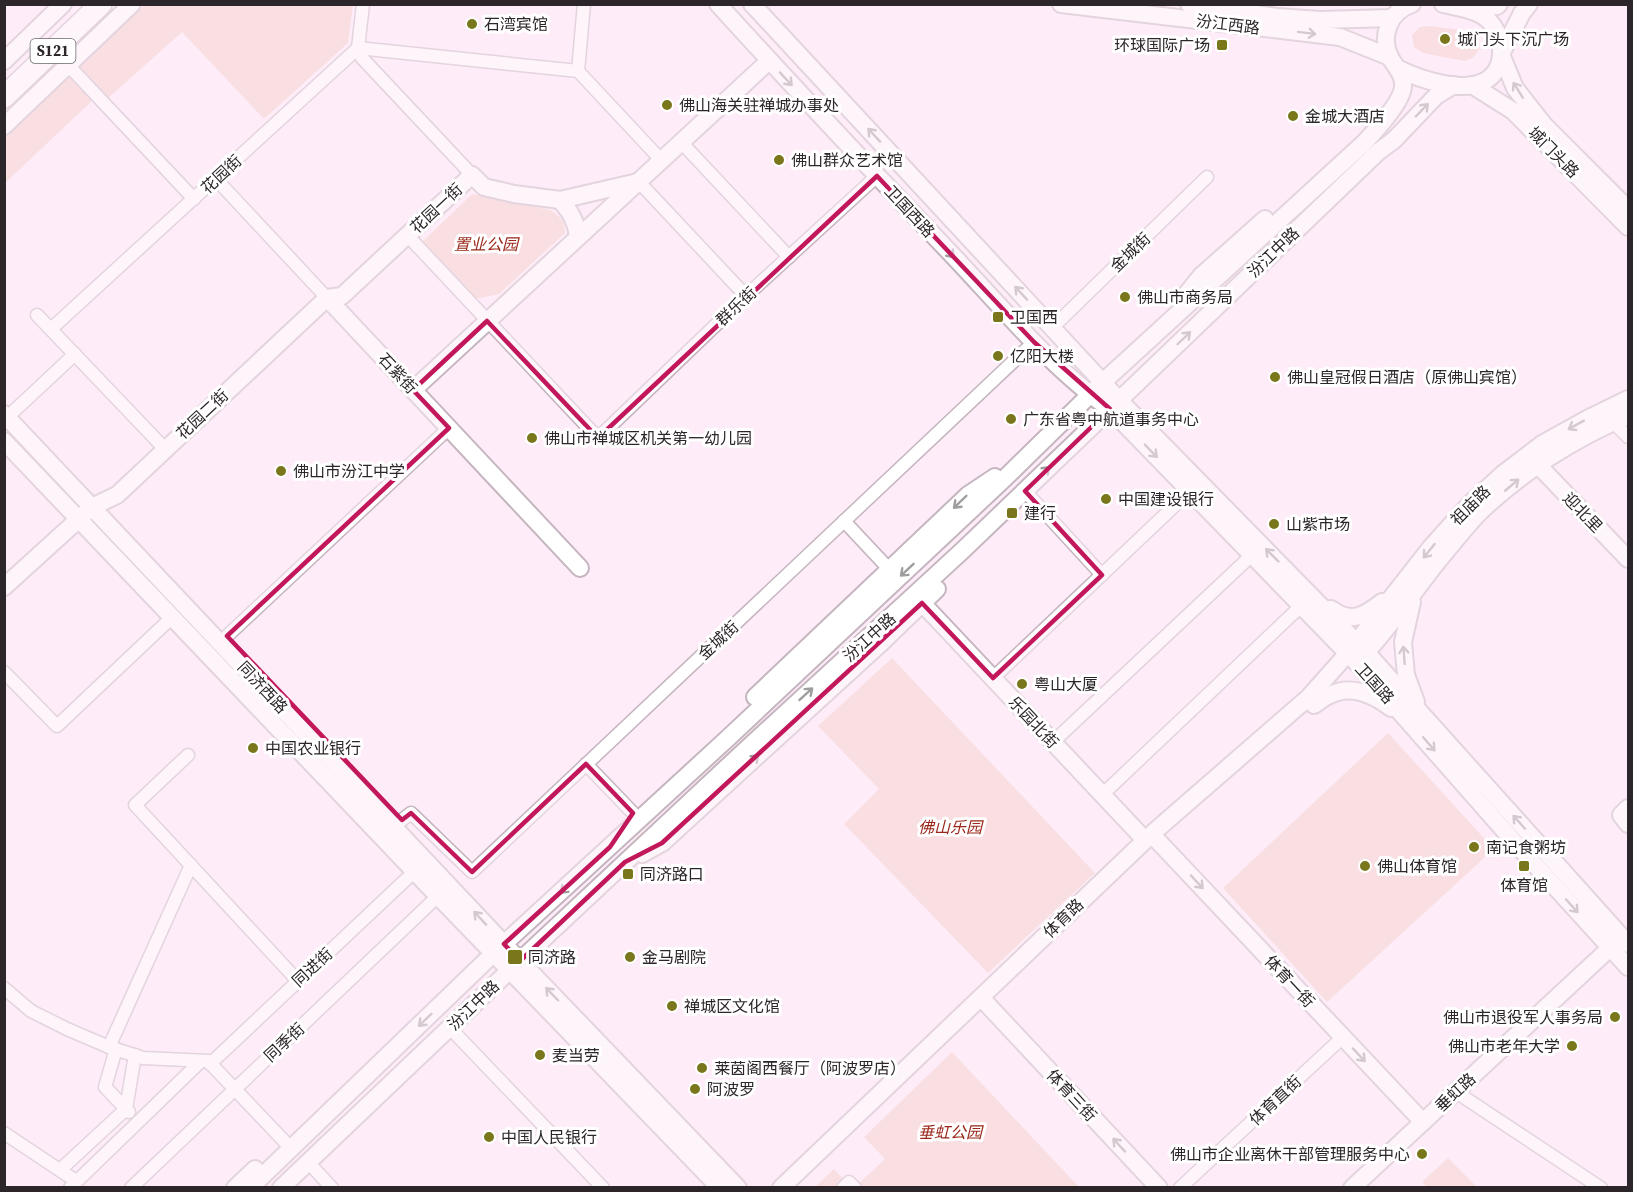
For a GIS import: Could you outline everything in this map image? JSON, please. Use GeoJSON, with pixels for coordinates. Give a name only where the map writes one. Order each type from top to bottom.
{"type":"FeatureCollection","features":[{"type":"Feature","properties":{"kind":"highway","name":"S121"},"geometry":{"type":"LineString","coordinates":[[4,80],[84,4]]}},
{"type":"Feature","properties":{"kind":"highway","name":"S121"},"geometry":{"type":"LineString","coordinates":[[4,97],[101,4]]}},
{"type":"Feature","properties":{"kind":"main road"},"geometry":{"type":"LineString","coordinates":[[4,49],[52,4]]}},
{"type":"Feature","properties":{"kind":"main road"},"geometry":{"type":"LineString","coordinates":[[4,61],[63,4]]}},
{"type":"Feature","properties":{"kind":"main road"},"geometry":{"type":"LineString","coordinates":[[4,115],[120,4]]}},
{"type":"Feature","properties":{"kind":"main road"},"geometry":{"type":"LineString","coordinates":[[4,126],[132,4]]}},
{"type":"Feature","properties":{"kind":"main road","name":"卫国西路"},"geometry":{"type":"LineString","coordinates":[[718,4],[1034,342],[1090,395],[1114,405]]}},
{"type":"Feature","properties":{"kind":"main road","name":"汾江西路"},"geometry":{"type":"LineString","coordinates":[[1061,4],[1340,37],[1394,63],[1414,76],[1454,85],[1472,85]]}},
{"type":"Feature","properties":{"kind":"main road","name":"汾江西路"},"geometry":{"type":"LineString","coordinates":[[1190,4],[1277,17],[1320,20],[1349,19],[1391,11]]}},
{"type":"Feature","properties":{"kind":"main road"},"geometry":{"type":"LineString","coordinates":[[1349,19],[1366,4]]}},
{"type":"Feature","properties":{"kind":"main road"},"geometry":{"type":"LineString","coordinates":[[1391,11],[1412,4]]}},
{"type":"Feature","properties":{"kind":"main road"},"geometry":{"type":"LineString","coordinates":[[1451,6],[1475,8],[1499,4]]}},
{"type":"Feature","properties":{"kind":"main road"},"geometry":{"type":"LineString","coordinates":[[1472,85],[1485,82],[1499,66],[1502,54],[1522,13],[1529,4]]}},
{"type":"Feature","properties":{"kind":"main road","name":"城门头路"},"geometry":{"type":"LineString","coordinates":[[1451,6],[1482,15],[1490,22],[1499,38],[1502,54],[1515,88],[1544,125],[1628,209]]}},
{"type":"Feature","properties":{"kind":"main road","name":"卫国西路"},"geometry":{"type":"LineString","coordinates":[[756,7],[1103,382],[1114,405]]}},
{"type":"Feature","properties":{"kind":"main road","name":"汾江中路"},"geometry":{"type":"LineString","coordinates":[[250,1188],[499,949],[737,730],[1026,458],[1103,382],[1377,129],[1403,92],[1404,83],[1386,43],[1391,11]]}},
{"type":"Feature","properties":{"kind":"main road"},"geometry":{"type":"LineString","coordinates":[[413,390],[770,61]]}},
{"type":"Feature","properties":{"kind":"main road","name":"汾江中路"},"geometry":{"type":"LineString","coordinates":[[281,1188],[311,1165],[449,1027],[1025,491],[1213,310],[1262,272],[1309,229],[1364,176],[1436,96],[1454,85]]}},
{"type":"Feature","properties":{"kind":"main road","name":"城门头路"},"geometry":{"type":"LineString","coordinates":[[1472,85],[1513,111],[1629,227]]}},
{"type":"Feature","properties":{"kind":"main road","name":"花园一街"},"geometry":{"type":"LineString","coordinates":[[327,298],[342,296],[472,175],[484,188],[560,200],[639,182]]}},
{"type":"Feature","properties":{"kind":"main road"},"geometry":{"type":"LineString","coordinates":[[593,192],[603,206],[604,213]]}},
{"type":"Feature","properties":{"kind":"main road"},"geometry":{"type":"LineString","coordinates":[[560,200],[576,224],[578,236]]}},
{"type":"Feature","properties":{"kind":"main road","name":"石紫街"},"geometry":{"type":"LineString","coordinates":[[327,298],[580,568]]}},
{"type":"Feature","properties":{"kind":"main road","name":"花园二街"},"geometry":{"type":"LineString","coordinates":[[4,587],[96,504],[117,495],[327,298]]}},
{"type":"Feature","properties":{"kind":"main road","name":"祖庙路"},"geometry":{"type":"LineString","coordinates":[[1357,652],[1397,590],[1463,511],[1504,473],[1542,444],[1588,418],[1629,399]]}},
{"type":"Feature","properties":{"kind":"main road","name":"卫国路"},"geometry":{"type":"LineString","coordinates":[[1114,405],[1190,491],[1252,555],[1306,603]]}},
{"type":"Feature","properties":{"kind":"main road","name":"卫国路"},"geometry":{"type":"LineString","coordinates":[[1114,405],[1306,603],[1357,652],[1414,716]]}},
{"type":"Feature","properties":{"kind":"main road","name":"同济西路"},"geometry":{"type":"LineString","coordinates":[[8,409],[411,846],[499,949]]}},
{"type":"Feature","properties":{"kind":"main road","name":"祖庙路"},"geometry":{"type":"LineString","coordinates":[[1357,652],[1416,590],[1478,514],[1538,465],[1621,419]]}},
{"type":"Feature","properties":{"kind":"main road","name":"同济西路"},"geometry":{"type":"LineString","coordinates":[[4,441],[76,521],[438,896],[515,965]]}},
{"type":"Feature","properties":{"kind":"main road"},"geometry":{"type":"LineString","coordinates":[[4,452],[76,521],[166,623],[395,865],[415,871]]}},
{"type":"Feature","properties":{"kind":"main road"},"geometry":{"type":"LineString","coordinates":[[610,847],[621,825],[633,813],[968,495],[1026,458]]}},
{"type":"Feature","properties":{"kind":"main road","name":"迎北里"},"geometry":{"type":"LineString","coordinates":[[1538,465],[1629,559]]}},
{"type":"Feature","properties":{"kind":"main road"},"geometry":{"type":"LineString","coordinates":[[96,504],[290,701],[402,820],[411,846]]}},
{"type":"Feature","properties":{"kind":"main road"},"geometry":{"type":"LineString","coordinates":[[625,862],[663,843],[922,603],[982,546],[1001,513]]}},
{"type":"Feature","properties":{"kind":"main road"},"geometry":{"type":"LineString","coordinates":[[1306,603],[1340,616],[1354,618],[1370,611],[1397,590]]}},
{"type":"Feature","properties":{"kind":"main road"},"geometry":{"type":"LineString","coordinates":[[1416,590],[1409,609],[1403,642],[1406,675],[1414,716],[1517,845],[1629,967]]}},
{"type":"Feature","properties":{"kind":"main road","name":"乐园北街"},"geometry":{"type":"LineString","coordinates":[[922,603],[1102,795],[1151,840]]}},
{"type":"Feature","properties":{"kind":"main road"},"geometry":{"type":"LineString","coordinates":[[1306,603],[1328,648],[1325,670],[1310,704]]}},
{"type":"Feature","properties":{"kind":"main road","name":"体育路"},"geometry":{"type":"LineString","coordinates":[[799,1180],[1151,840],[1310,704],[1357,652]]}},
{"type":"Feature","properties":{"kind":"main road"},"geometry":{"type":"LineString","coordinates":[[262,687],[290,701],[300,726]]}},
{"type":"Feature","properties":{"kind":"main road"},"geometry":{"type":"LineString","coordinates":[[1310,704],[1344,690],[1362,692],[1414,716],[1621,926],[1629,944]]}},
{"type":"Feature","properties":{"kind":"main road"},"geometry":{"type":"LineString","coordinates":[[1629,808],[1621,815],[1629,824]]}},
{"type":"Feature","properties":{"kind":"main road","name":"体育路"},"geometry":{"type":"LineString","coordinates":[[781,1188],[799,1180],[986,1003],[1151,840]]}},
{"type":"Feature","properties":{"kind":"main road","name":"体育一街"},"geometry":{"type":"LineString","coordinates":[[1151,840],[1423,1122]]}},
{"type":"Feature","properties":{"kind":"main road","name":"垂虹路"},"geometry":{"type":"LineString","coordinates":[[1352,1188],[1610,948]]}},
{"type":"Feature","properties":{"kind":"main road"},"geometry":{"type":"LineString","coordinates":[[515,965],[541,1000],[720,1186]]}},
{"type":"Feature","properties":{"kind":"main road"},"geometry":{"type":"LineString","coordinates":[[515,965],[579,1022],[720,1186]]}},
{"type":"Feature","properties":{"kind":"main road","name":"体育三街"},"geometry":{"type":"LineString","coordinates":[[986,1003],[1159,1188]]}},
{"type":"Feature","properties":{"kind":"main road"},"geometry":{"type":"LineString","coordinates":[[579,1022],[597,1027],[753,1188]]}},
{"type":"Feature","properties":{"kind":"main road"},"geometry":{"type":"LineString","coordinates":[[235,1188],[353,1079],[399,1046]]}},
{"type":"Feature","properties":{"kind":"main road"},"geometry":{"type":"LineString","coordinates":[[720,1186],[727,1163]]}},
{"type":"Feature","properties":{"kind":"main road"},"geometry":{"type":"LineString","coordinates":[[295,1188],[311,1165]]}},
{"type":"Feature","properties":{"kind":"main road"},"geometry":{"type":"LineString","coordinates":[[771,1188],[799,1180]]}},
{"type":"Feature","properties":{"kind":"street"},"geometry":{"type":"LineString","coordinates":[[363,4],[358,48],[362,58],[472,175]]}},
{"type":"Feature","properties":{"kind":"street"},"geometry":{"type":"LineString","coordinates":[[578,71],[584,4]]}},
{"type":"Feature","properties":{"kind":"street"},"geometry":{"type":"LineString","coordinates":[[358,48],[578,71],[662,161]]}},
{"type":"Feature","properties":{"kind":"street","name":"花园街"},"geometry":{"type":"LineString","coordinates":[[51,329],[358,48]]}},
{"type":"Feature","properties":{"kind":"street"},"geometry":{"type":"LineString","coordinates":[[68,65],[194,199]]}},
{"type":"Feature","properties":{"kind":"street"},"geometry":{"type":"LineString","coordinates":[[681,142],[789,257]]}},
{"type":"Feature","properties":{"kind":"street","name":"群乐街"},"geometry":{"type":"LineString","coordinates":[[488,321],[598,438],[746,296],[877,176]]}},
{"type":"Feature","properties":{"kind":"street","name":"金城街"},"geometry":{"type":"LineString","coordinates":[[1052,328],[1207,177]]}},
{"type":"Feature","properties":{"kind":"street","name":"石紫街"},"geometry":{"type":"LineString","coordinates":[[216,179],[327,298]]}},
{"type":"Feature","properties":{"kind":"street"},"geometry":{"type":"LineString","coordinates":[[639,182],[746,296]]}},
{"type":"Feature","properties":{"kind":"street"},"geometry":{"type":"LineString","coordinates":[[407,235],[488,321]]}},
{"type":"Feature","properties":{"kind":"street"},"geometry":{"type":"LineString","coordinates":[[38,315],[165,449]]}},
{"type":"Feature","properties":{"kind":"street","name":"金城街"},"geometry":{"type":"LineString","coordinates":[[402,820],[411,813],[472,872],[1034,342]]}},
{"type":"Feature","properties":{"kind":"street"},"geometry":{"type":"LineString","coordinates":[[8,409],[75,354]]}},
{"type":"Feature","properties":{"kind":"street"},"geometry":{"type":"LineString","coordinates":[[1621,419],[1629,437]]}},
{"type":"Feature","properties":{"kind":"street"},"geometry":{"type":"LineString","coordinates":[[227,636],[449,428]]}},
{"type":"Feature","properties":{"kind":"street"},"geometry":{"type":"LineString","coordinates":[[1025,491],[1102,574]]}},
{"type":"Feature","properties":{"kind":"street"},"geometry":{"type":"LineString","coordinates":[[993,678],[1190,491]]}},
{"type":"Feature","properties":{"kind":"street"},"geometry":{"type":"LineString","coordinates":[[844,521],[889,569]]}},
{"type":"Feature","properties":{"kind":"street"},"geometry":{"type":"LineString","coordinates":[[1053,742],[1252,555]]}},
{"type":"Feature","properties":{"kind":"street"},"geometry":{"type":"LineString","coordinates":[[1102,795],[1306,603]]}},
{"type":"Feature","properties":{"kind":"street"},"geometry":{"type":"LineString","coordinates":[[4,672],[57,726],[166,623]]}},
{"type":"Feature","properties":{"kind":"street"},"geometry":{"type":"LineString","coordinates":[[188,754],[135,805],[297,980]]}},
{"type":"Feature","properties":{"kind":"street"},"geometry":{"type":"LineString","coordinates":[[586,764],[633,813]]}},
{"type":"Feature","properties":{"kind":"street"},"geometry":{"type":"LineString","coordinates":[[137,1121],[105,1087],[113,1048],[191,865]]}},
{"type":"Feature","properties":{"kind":"street","name":"同进街"},"geometry":{"type":"LineString","coordinates":[[73,1184],[137,1121],[297,980],[415,871]]}},
{"type":"Feature","properties":{"kind":"street","name":"同季街"},"geometry":{"type":"LineString","coordinates":[[131,1188],[438,896]]}},
{"type":"Feature","properties":{"kind":"street"},"geometry":{"type":"LineString","coordinates":[[4,988],[31,1011],[113,1048],[143,1058],[205,1062],[285,1142]]}},
{"type":"Feature","properties":{"kind":"street"},"geometry":{"type":"LineString","coordinates":[[449,1027],[603,1188]]}},
{"type":"Feature","properties":{"kind":"street","name":"体育直街"},"geometry":{"type":"LineString","coordinates":[[1180,1188],[1343,1038]]}},
{"type":"Feature","properties":{"kind":"street"},"geometry":{"type":"LineString","coordinates":[[60,1170],[126,1109],[135,1055]]}},
{"type":"Feature","properties":{"kind":"street"},"geometry":{"type":"LineString","coordinates":[[1456,1092],[1601,1188]]}},
{"type":"Feature","properties":{"kind":"street"},"geometry":{"type":"LineString","coordinates":[[4,1133],[60,1170],[73,1184]]}},
{"type":"Feature","properties":{"kind":"street"},"geometry":{"type":"LineString","coordinates":[[311,1165],[332,1188]]}},
{"type":"Feature","properties":{"kind":"street"},"geometry":{"type":"LineString","coordinates":[[843,1188],[849,1182],[855,1188]]}},
{"type":"Feature","properties":{"kind":"highlighted area"},"geometry":{"type":"Polygon","coordinates":[[[877,176],[1034,342],[1110,409],[1025,491],[1102,575],[993,678],[922,603],[662,843],[625,862],[520,961],[504,944],[610,847],[633,813],[586,764],[472,872],[411,813],[402,820],[227,636],[449,428],[413,390],[487,321],[598,438],[877,176]]]}},
{"type":"Feature","properties":{"kind":"green space"},"geometry":{"type":"Polygon","coordinates":[[[145,5],[353,5],[348,43],[264,119],[182,32],[106,100],[76,67],[145,5]]]}},
{"type":"Feature","properties":{"kind":"green space"},"geometry":{"type":"Polygon","coordinates":[[[1430,26],[1468,31],[1476,38],[1480,48],[1473,58],[1464,61],[1423,53],[1414,47],[1412,35],[1420,27],[1430,26]]]}},
{"type":"Feature","properties":{"kind":"green space"},"geometry":{"type":"Polygon","coordinates":[[[70,74],[93,100],[5,183],[5,135],[70,74]]]}},
{"type":"Feature","properties":{"kind":"green space","name":"置业公园"},"geometry":{"type":"Polygon","coordinates":[[[472,194],[550,210],[561,219],[565,229],[565,233],[499,294],[480,298],[472,298],[420,244],[472,194]]]}},
{"type":"Feature","properties":{"kind":"green space","name":"佛山乐园"},"geometry":{"type":"Polygon","coordinates":[[[892,658],[1095,873],[988,973],[844,824],[879,789],[818,726],[892,658]]]}},
{"type":"Feature","properties":{"kind":"green space"},"geometry":{"type":"Polygon","coordinates":[[[1388,733],[1494,849],[1327,1002],[1223,888],[1388,733]]]}},
{"type":"Feature","properties":{"kind":"green space","name":"垂虹公园"},"geometry":{"type":"Polygon","coordinates":[[[952,1052],[1079,1187],[861,1188],[858,1184],[885,1159],[864,1137],[952,1052]]]}},
{"type":"Feature","properties":{"kind":"green space"},"geometry":{"type":"Polygon","coordinates":[[[1448,1158],[1477,1187],[1427,1187],[1422,1182],[1448,1158]]]}},
{"type":"Feature","properties":{"kind":"green space"},"geometry":{"type":"Polygon","coordinates":[[[834,1169],[846,1182],[840,1187],[814,1188],[834,1169]]]}},
{"type":"Feature","properties":{"kind":"place","name":"石湾宾馆"},"geometry":{"type":"Point","coordinates":[472,24]}},
{"type":"Feature","properties":{"kind":"place","name":"城门头下沉广场"},"geometry":{"type":"Point","coordinates":[1445,39]}},
{"type":"Feature","properties":{"kind":"place","name":"环球国际广场"},"geometry":{"type":"Point","coordinates":[1222,45]}},
{"type":"Feature","properties":{"kind":"place","name":"佛山海关驻禅城办事处"},"geometry":{"type":"Point","coordinates":[667,105]}},
{"type":"Feature","properties":{"kind":"place","name":"金城大酒店"},"geometry":{"type":"Point","coordinates":[1293,116]}},
{"type":"Feature","properties":{"kind":"place","name":"佛山群众艺术馆"},"geometry":{"type":"Point","coordinates":[779,160]}},
{"type":"Feature","properties":{"kind":"place","name":"佛山市商务局"},"geometry":{"type":"Point","coordinates":[1125,297]}},
{"type":"Feature","properties":{"kind":"place","name":"卫国西"},"geometry":{"type":"Point","coordinates":[998,317]}},
{"type":"Feature","properties":{"kind":"place","name":"亿阳大楼"},"geometry":{"type":"Point","coordinates":[998,356]}},
{"type":"Feature","properties":{"kind":"place","name":"佛山皇冠假日酒店（原佛山宾馆）"},"geometry":{"type":"Point","coordinates":[1275,377]}},
{"type":"Feature","properties":{"kind":"place","name":"广东省粤中航道事务中心"},"geometry":{"type":"Point","coordinates":[1011,419]}},
{"type":"Feature","properties":{"kind":"place","name":"佛山市禅城区机关第一幼儿园"},"geometry":{"type":"Point","coordinates":[532,438]}},
{"type":"Feature","properties":{"kind":"place","name":"佛山市汾江中学"},"geometry":{"type":"Point","coordinates":[281,471]}},
{"type":"Feature","properties":{"kind":"place","name":"中国建设银行"},"geometry":{"type":"Point","coordinates":[1106,499]}},
{"type":"Feature","properties":{"kind":"place","name":"建行"},"geometry":{"type":"Point","coordinates":[1012,513]}},
{"type":"Feature","properties":{"kind":"place","name":"山紫市场"},"geometry":{"type":"Point","coordinates":[1274,524]}},
{"type":"Feature","properties":{"kind":"place","name":"粤山大厦"},"geometry":{"type":"Point","coordinates":[1022,684]}},
{"type":"Feature","properties":{"kind":"place","name":"中国农业银行"},"geometry":{"type":"Point","coordinates":[253,748]}},
{"type":"Feature","properties":{"kind":"place","name":"南记食粥坊"},"geometry":{"type":"Point","coordinates":[1474,847]}},
{"type":"Feature","properties":{"kind":"place","name":"佛山体育馆"},"geometry":{"type":"Point","coordinates":[1365,866]}},
{"type":"Feature","properties":{"kind":"place","name":"体育馆"},"geometry":{"type":"Point","coordinates":[1524,866]}},
{"type":"Feature","properties":{"kind":"place","name":"同济路口"},"geometry":{"type":"Point","coordinates":[628,874]}},
{"type":"Feature","properties":{"kind":"place","name":"同济路"},"geometry":{"type":"Point","coordinates":[515,957]}},
{"type":"Feature","properties":{"kind":"place","name":"金马剧院"},"geometry":{"type":"Point","coordinates":[630,957]}},
{"type":"Feature","properties":{"kind":"place","name":"禅城区文化馆"},"geometry":{"type":"Point","coordinates":[672,1006]}},
{"type":"Feature","properties":{"kind":"place","name":"佛山市退役军人事务局"},"geometry":{"type":"Point","coordinates":[1615,1017]}},
{"type":"Feature","properties":{"kind":"place","name":"佛山市老年大学"},"geometry":{"type":"Point","coordinates":[1572,1046]}},
{"type":"Feature","properties":{"kind":"place","name":"麦当劳"},"geometry":{"type":"Point","coordinates":[540,1055]}},
{"type":"Feature","properties":{"kind":"place","name":"莱茵阁西餐厅（阿波罗店）"},"geometry":{"type":"Point","coordinates":[702,1068]}},
{"type":"Feature","properties":{"kind":"place","name":"阿波罗"},"geometry":{"type":"Point","coordinates":[695,1089]}},
{"type":"Feature","properties":{"kind":"place","name":"中国人民银行"},"geometry":{"type":"Point","coordinates":[489,1137]}},
{"type":"Feature","properties":{"kind":"place","name":"佛山市企业离休干部管理服务中心"},"geometry":{"type":"Point","coordinates":[1422,1154]}}]}
